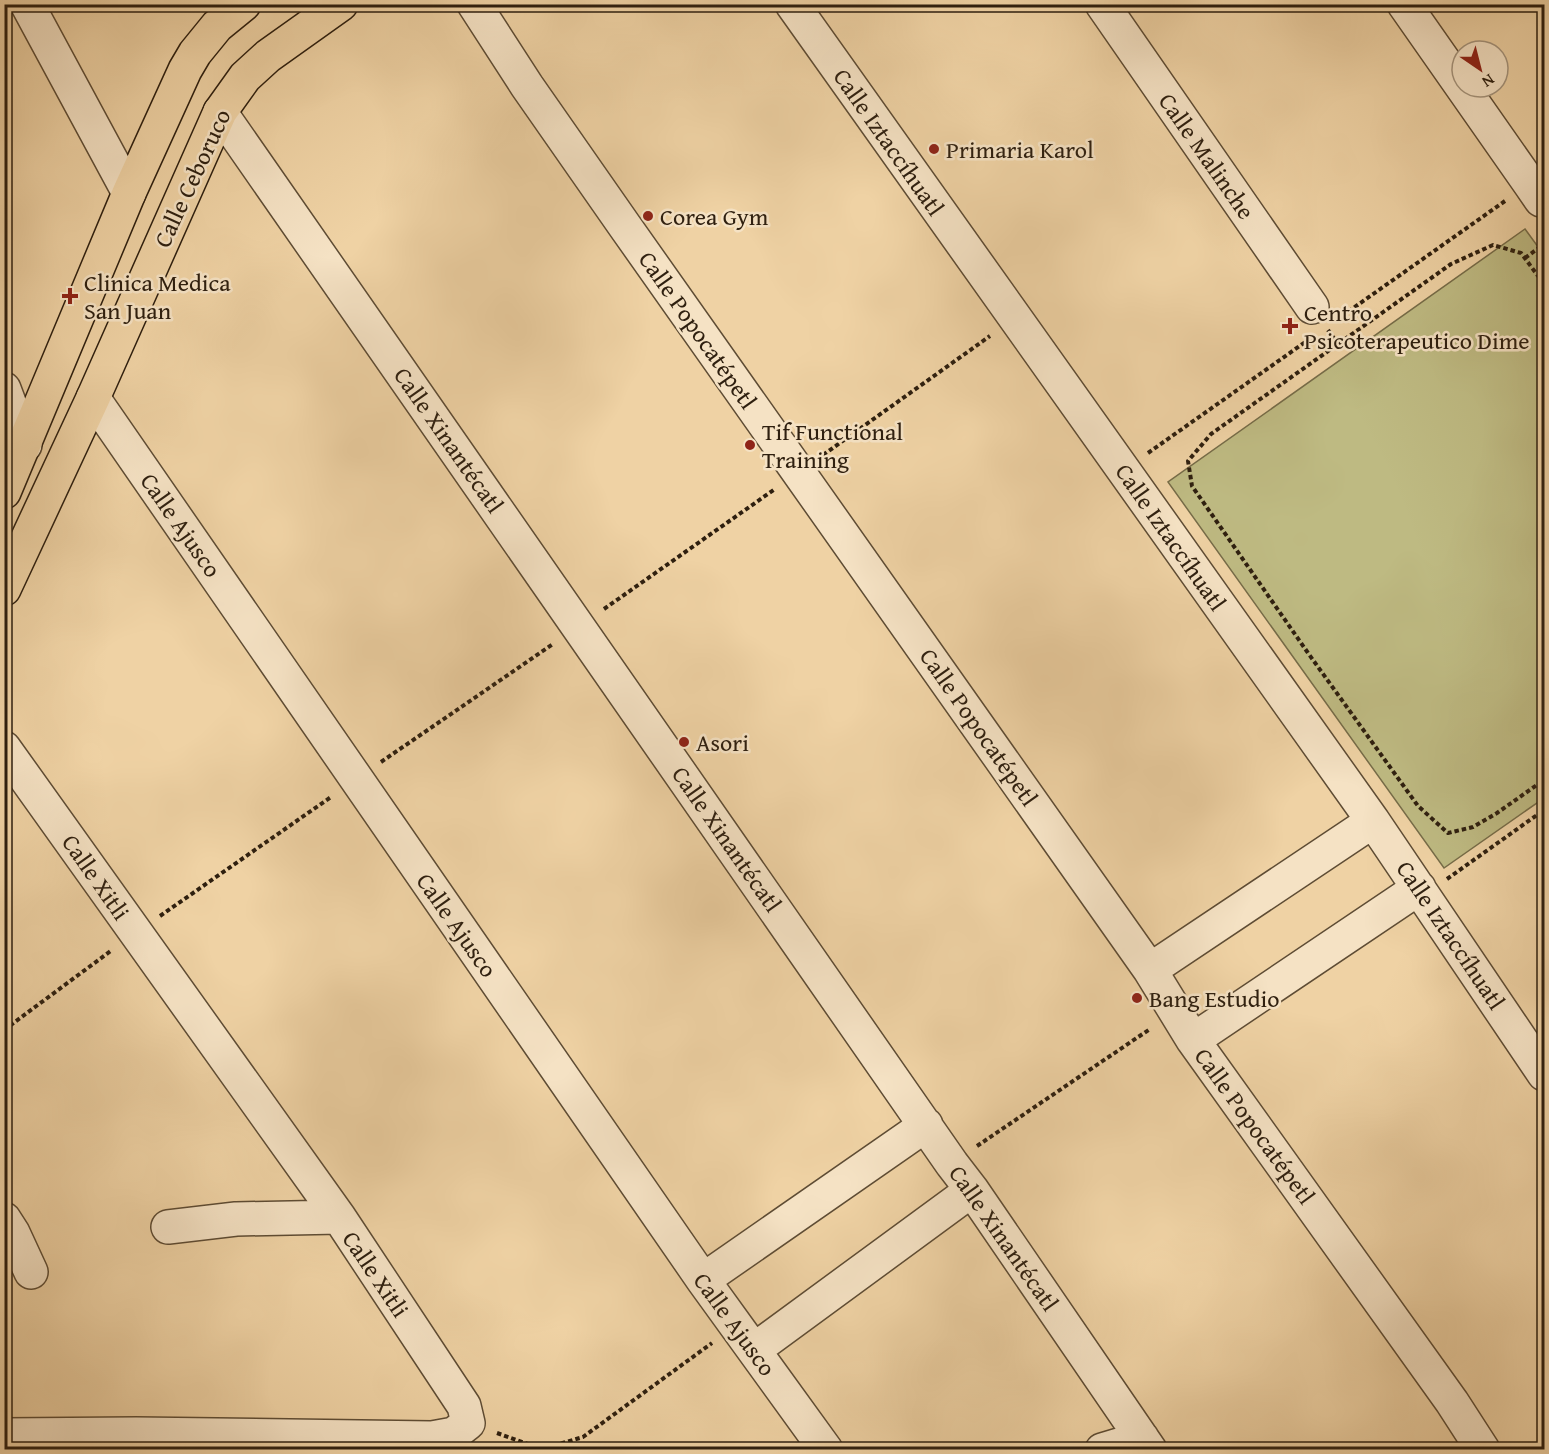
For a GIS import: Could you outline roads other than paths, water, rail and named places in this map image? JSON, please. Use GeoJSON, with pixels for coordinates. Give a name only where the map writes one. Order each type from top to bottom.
{"type":"FeatureCollection","features":[{"type":"Feature","properties":{"kind":"main road","name":"Calle Ceboruco"},"geometry":{"type":"LineString","coordinates":[[4,589],[93,398],[220,112],[245,77],[268,56],[341,4]]}},
{"type":"Feature","properties":{"kind":"main road","name":"Calle Ceboruco"},"geometry":{"type":"LineString","coordinates":[[4,492],[129,193],[185,70],[217,26],[241,6]]}},
{"type":"Feature","properties":{"kind":"street"},"geometry":{"type":"LineString","coordinates":[[27,4],[129,193]]}},
{"type":"Feature","properties":{"kind":"street","name":"Calle Popocatépetl"},"geometry":{"type":"LineString","coordinates":[[474,4],[534,96],[1150,970],[1193,1040],[1452,1402],[1483,1449]]}},
{"type":"Feature","properties":{"kind":"street","name":"Calle Iztaccíhuatl"},"geometry":{"type":"LineString","coordinates":[[792,4],[1373,821],[1545,1074]]}},
{"type":"Feature","properties":{"kind":"street","name":"Calle Malinche"},"geometry":{"type":"LineString","coordinates":[[1102,4],[1312,307]]}},
{"type":"Feature","properties":{"kind":"street"},"geometry":{"type":"LineString","coordinates":[[1404,4],[1543,199]]}},
{"type":"Feature","properties":{"kind":"street","name":"Calle Xinantécatl"},"geometry":{"type":"LineString","coordinates":[[220,112],[972,1190],[1146,1444]]}},
{"type":"Feature","properties":{"kind":"street"},"geometry":{"type":"LineString","coordinates":[[4,389],[25,445]]}},
{"type":"Feature","properties":{"kind":"street","name":"Calle Ajusco"},"geometry":{"type":"LineString","coordinates":[[93,398],[704,1280],[826,1449]]}},
{"type":"Feature","properties":{"kind":"street","name":"Calle Xitli"},"geometry":{"type":"LineString","coordinates":[[4,748],[339,1217],[464,1406],[468,1423],[454,1434],[432,1438],[136,1434],[4,1435]]}},
{"type":"Feature","properties":{"kind":"street"},"geometry":{"type":"LineString","coordinates":[[1150,970],[1373,821]]}},
{"type":"Feature","properties":{"kind":"street"},"geometry":{"type":"LineString","coordinates":[[1193,1040],[1422,891]]}},
{"type":"Feature","properties":{"kind":"street"},"geometry":{"type":"LineString","coordinates":[[704,1280],[926,1125]]}},
{"type":"Feature","properties":{"kind":"street"},"geometry":{"type":"LineString","coordinates":[[746,1337],[972,1190]]}},
{"type":"Feature","properties":{"kind":"street"},"geometry":{"type":"LineString","coordinates":[[168,1227],[236,1219],[339,1217]]}},
{"type":"Feature","properties":{"kind":"street"},"geometry":{"type":"LineString","coordinates":[[4,1219],[31,1272]]}},
{"type":"Feature","properties":{"kind":"street"},"geometry":{"type":"LineString","coordinates":[[1102,1449],[1146,1444]]}},
{"type":"Feature","properties":{"kind":"place","name":"Primaria Karol"},"geometry":{"type":"Point","coordinates":[934,149]}},
{"type":"Feature","properties":{"kind":"place","name":"Corea Gym"},"geometry":{"type":"Point","coordinates":[648,216]}},
{"type":"Feature","properties":{"kind":"place","name":"Clinica Medica San Juan"},"geometry":{"type":"Point","coordinates":[70,296]}},
{"type":"Feature","properties":{"kind":"place","name":"Centro Psicoterapeutico Dime"},"geometry":{"type":"Point","coordinates":[1290,326]}},
{"type":"Feature","properties":{"kind":"place","name":"Tif Functional Training"},"geometry":{"type":"Point","coordinates":[750,445]}},
{"type":"Feature","properties":{"kind":"place","name":"Asori"},"geometry":{"type":"Point","coordinates":[684,742]}},
{"type":"Feature","properties":{"kind":"place","name":"Bang Estudio"},"geometry":{"type":"Point","coordinates":[1137,998]}}]}
